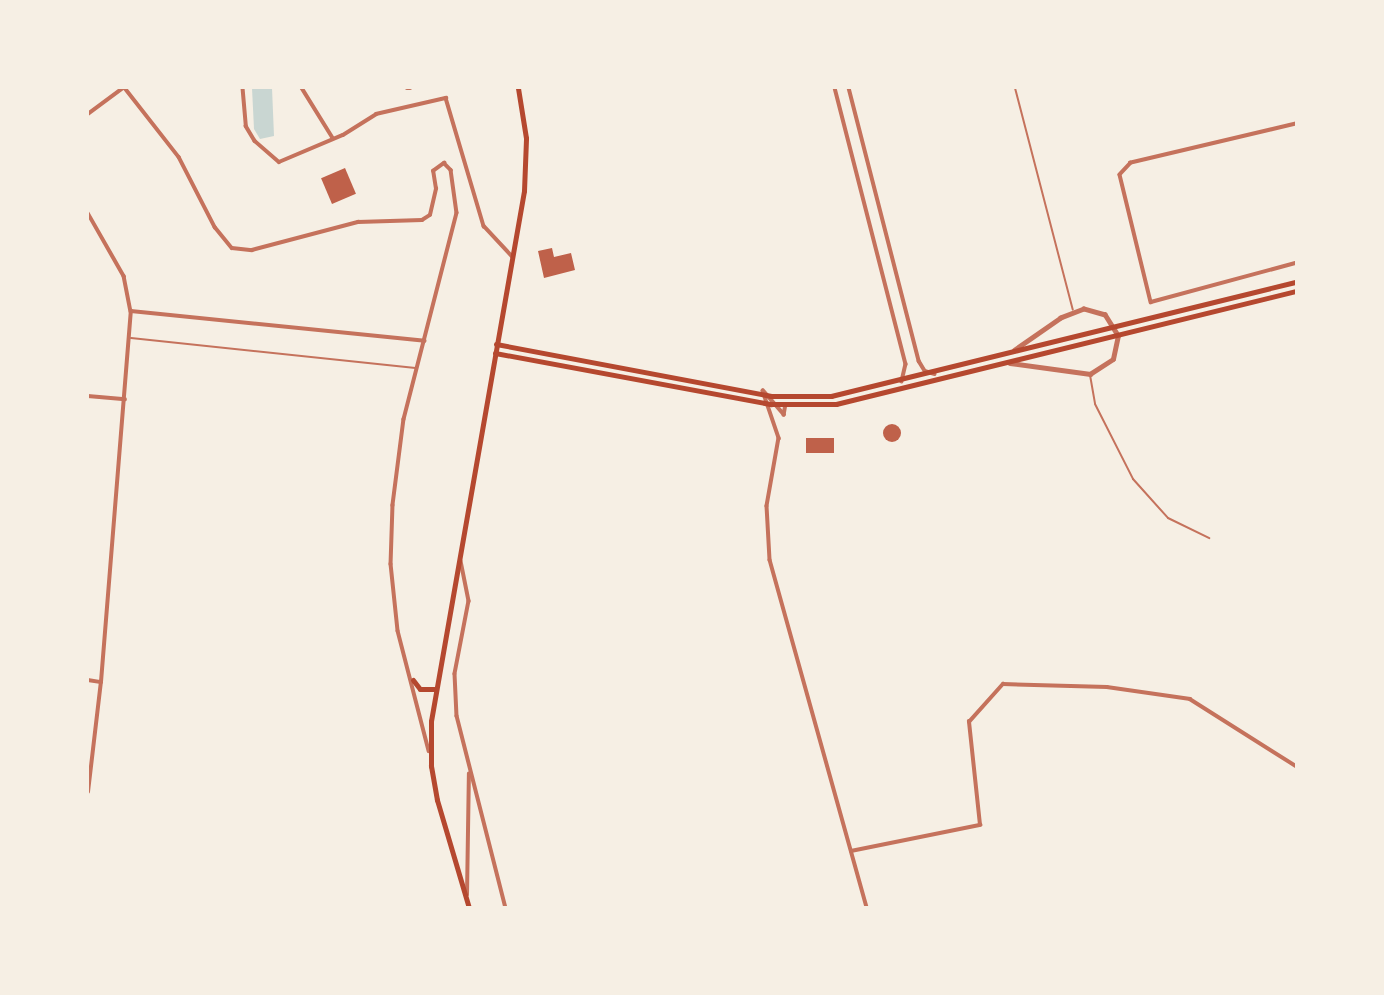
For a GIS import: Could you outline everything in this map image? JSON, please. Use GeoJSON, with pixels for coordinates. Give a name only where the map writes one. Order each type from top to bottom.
{"type":"FeatureCollection","features":[{"type":"Feature","properties":{"kind":"main road"},"geometry":{"type":"LineString","coordinates":[[469,908],[437,800],[430,756],[434,689],[527,168],[518,88]]}},
{"type":"Feature","properties":{"kind":"main road"},"geometry":{"type":"LineString","coordinates":[[496,344],[788,397],[839,395],[935,374],[1297,282]]}},
{"type":"Feature","properties":{"kind":"main road"},"geometry":{"type":"LineString","coordinates":[[495,353],[786,405],[858,401],[1297,291]]}},
{"type":"Feature","properties":{"kind":"main road"},"geometry":{"type":"LineString","coordinates":[[413,680],[420,689],[434,689]]}},
{"type":"Feature","properties":{"kind":"street"},"geometry":{"type":"LineString","coordinates":[[88,114],[124,88],[179,158],[215,227],[232,248],[252,250],[358,222],[426,218],[436,189],[433,171],[444,163],[451,170],[457,213],[416,368],[397,463],[391,564],[398,631],[413,680],[430,756]]}},
{"type":"Feature","properties":{"kind":"street"},"geometry":{"type":"LineString","coordinates":[[243,88],[246,127],[255,141],[279,162],[343,135],[376,114],[446,98],[484,226],[512,256]]}},
{"type":"Feature","properties":{"kind":"street"},"geometry":{"type":"LineString","coordinates":[[302,88],[333,138]]}},
{"type":"Feature","properties":{"kind":"street"},"geometry":{"type":"LineString","coordinates":[[835,88],[905,364],[902,382]]}},
{"type":"Feature","properties":{"kind":"street"},"geometry":{"type":"LineString","coordinates":[[849,88],[919,361],[925,371],[935,374]]}},
{"type":"Feature","properties":{"kind":"street"},"geometry":{"type":"LineString","coordinates":[[1297,124],[1131,163],[1121,175],[1151,302],[1297,263]]}},
{"type":"Feature","properties":{"kind":"street"},"geometry":{"type":"LineString","coordinates":[[88,213],[124,276],[131,311],[131,338],[102,682],[88,792]]}},
{"type":"Feature","properties":{"kind":"street"},"geometry":{"type":"LineString","coordinates":[[131,311],[424,341]]}},
{"type":"Feature","properties":{"kind":"street"},"geometry":{"type":"LineString","coordinates":[[1008,355],[1073,311],[1097,311],[1116,328],[1118,336],[1114,359],[1090,374],[1010,363]]}},
{"type":"Feature","properties":{"kind":"street"},"geometry":{"type":"LineString","coordinates":[[788,397],[784,415],[763,391],[779,438],[767,506],[767,543],[867,908]]}},
{"type":"Feature","properties":{"kind":"street"},"geometry":{"type":"LineString","coordinates":[[88,396],[125,400]]}},
{"type":"Feature","properties":{"kind":"street"},"geometry":{"type":"LineString","coordinates":[[461,538],[462,576],[469,601],[455,686],[469,767],[506,908]]}},
{"type":"Feature","properties":{"kind":"street"},"geometry":{"type":"LineString","coordinates":[[88,680],[102,682]]}},
{"type":"Feature","properties":{"kind":"street"},"geometry":{"type":"LineString","coordinates":[[851,851],[979,825],[969,722],[1003,684],[1107,687],[1190,699],[1297,766]]}},
{"type":"Feature","properties":{"kind":"street"},"geometry":{"type":"LineString","coordinates":[[469,767],[465,876],[469,908]]}},
{"type":"Feature","properties":{"kind":"street"},"geometry":{"type":"LineString","coordinates":[[468,816],[472,810],[482,814]]}},
{"type":"Feature","properties":{"kind":"lane"},"geometry":{"type":"LineString","coordinates":[[1015,88],[1073,311]]}},
{"type":"Feature","properties":{"kind":"lane"},"geometry":{"type":"LineString","coordinates":[[131,338],[416,368]]}},
{"type":"Feature","properties":{"kind":"lane"},"geometry":{"type":"LineString","coordinates":[[1090,374],[1095,404],[1133,479],[1168,518],[1209,538]]}},
{"type":"Feature","properties":{"kind":"shaded area"},"geometry":{"type":"Polygon","coordinates":[[[252,88],[272,88],[274,136],[260,139],[254,129],[252,88]]]}},
{"type":"Feature","properties":{"kind":"building"},"geometry":{"type":"Polygon","coordinates":[[[345,168],[356,194],[332,204],[321,178],[345,168]]]}},
{"type":"Feature","properties":{"kind":"building"},"geometry":{"type":"Polygon","coordinates":[[[552,248],[554,257],[571,253],[575,270],[544,278],[538,251],[552,248]]]}},
{"type":"Feature","properties":{"kind":"building"},"geometry":{"type":"Polygon","coordinates":[[[888,424],[896,424],[901,433],[899,440],[888,442],[883,437],[883,429],[888,424]]]}},
{"type":"Feature","properties":{"kind":"building"},"geometry":{"type":"Polygon","coordinates":[[[806,438],[834,438],[834,453],[806,453],[806,438]]]}}]}
